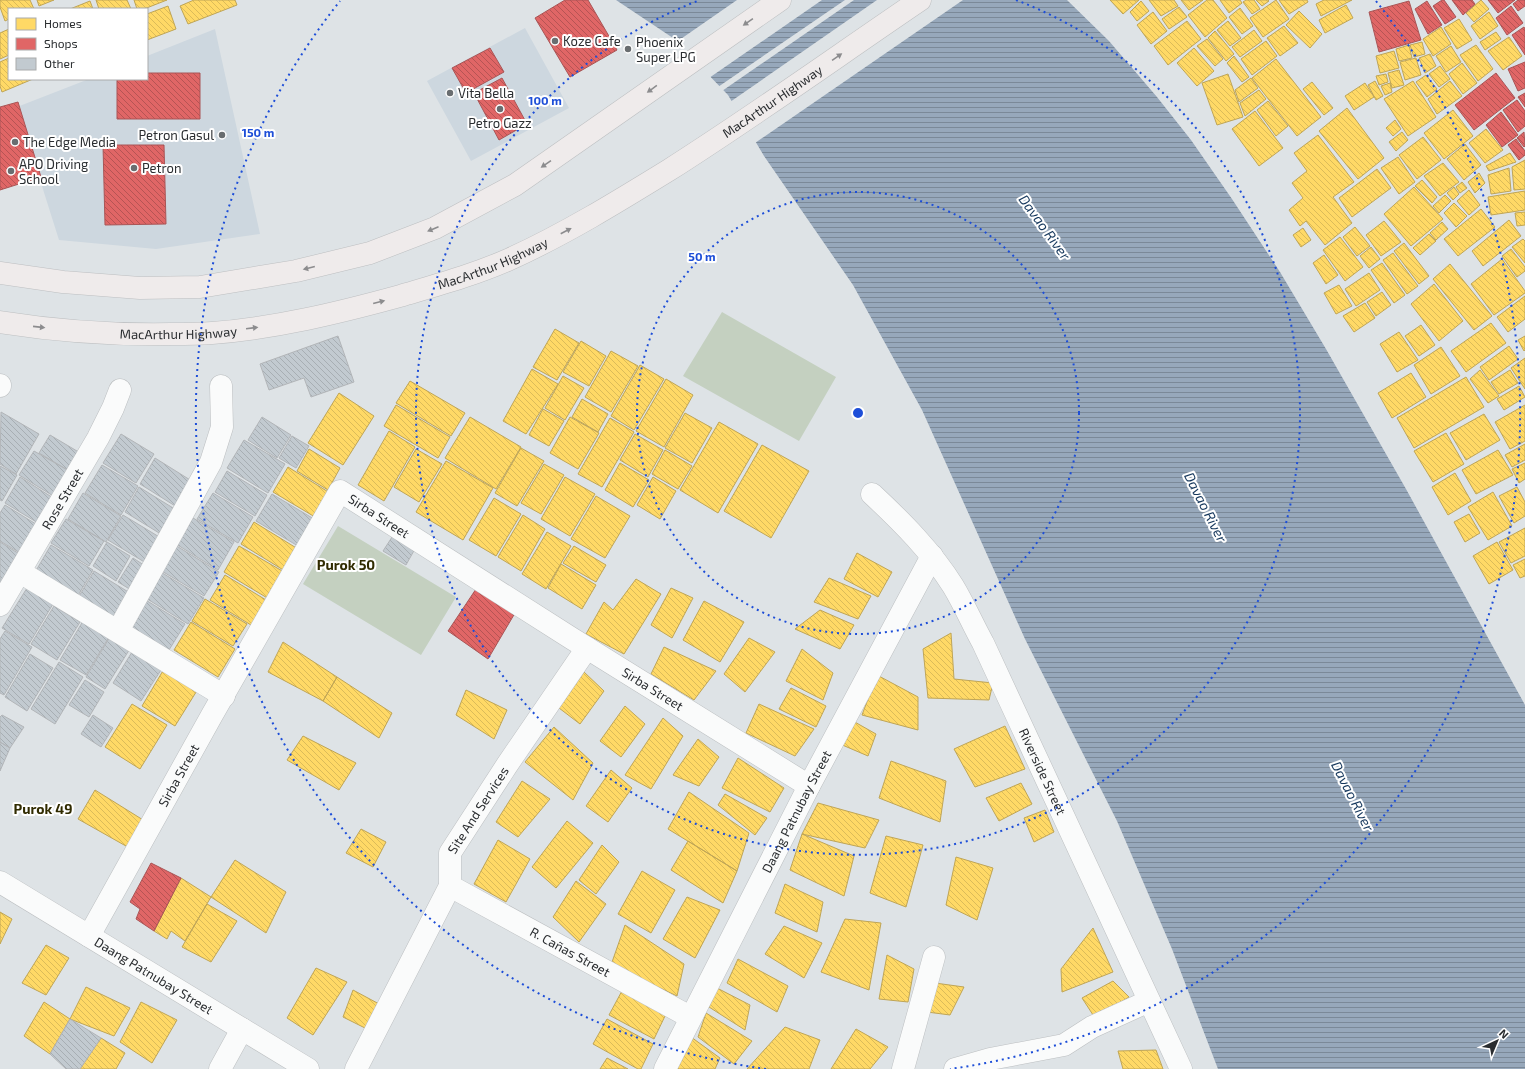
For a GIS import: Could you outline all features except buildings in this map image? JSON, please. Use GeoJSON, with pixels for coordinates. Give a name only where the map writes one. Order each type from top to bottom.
{"type":"FeatureCollection","features":[{"type":"Feature","properties":{"kind":"main road"},"geometry":{"type":"LineString","coordinates":[[0,273],[63,282],[140,288],[200,287],[296,271],[370,253],[435,228],[515,185],[683,66],[780,0]]}},
{"type":"Feature","properties":{"kind":"main road","name":"MacArthur Highway"},"geometry":{"type":"LineString","coordinates":[[0,322],[88,332],[143,334],[210,333],[308,319],[386,300],[459,279],[508,260],[597,213],[736,127],[920,0]]}},
{"type":"Feature","properties":{"kind":"street"},"geometry":{"type":"LineString","coordinates":[[118,631],[211,462],[222,427],[221,386]]}},
{"type":"Feature","properties":{"kind":"street","name":"Rose Street"},"geometry":{"type":"LineString","coordinates":[[0,605],[98,438],[120,390]]}},
{"type":"Feature","properties":{"kind":"street","name":"Sirba Street"},"geometry":{"type":"LineString","coordinates":[[89,936],[340,491],[587,648],[810,786]]}},
{"type":"Feature","properties":{"kind":"street","name":"Riverside Street"},"geometry":{"type":"LineString","coordinates":[[872,494],[907,527],[932,556],[954,587],[983,644],[1181,1069]]}},
{"type":"Feature","properties":{"kind":"street","name":"Daang Patnubay Street"},"geometry":{"type":"LineString","coordinates":[[665,1069],[690,1017],[810,786],[932,556]]}},
{"type":"Feature","properties":{"kind":"street"},"geometry":{"type":"LineString","coordinates":[[20,572],[224,696]]}},
{"type":"Feature","properties":{"kind":"street","name":"Site And Services"},"geometry":{"type":"LineString","coordinates":[[356,1069],[450,886],[450,853],[507,764],[587,648]]}},
{"type":"Feature","properties":{"kind":"street","name":"Daang Patnubay Street"},"geometry":{"type":"LineString","coordinates":[[0,882],[308,1069]]}},
{"type":"Feature","properties":{"kind":"street","name":"R. Cañas Street"},"geometry":{"type":"LineString","coordinates":[[450,886],[690,1017]]}},
{"type":"Feature","properties":{"kind":"street"},"geometry":{"type":"LineString","coordinates":[[903,1069],[934,957]]}},
{"type":"Feature","properties":{"kind":"street"},"geometry":{"type":"LineString","coordinates":[[955,1069],[990,1059],[1064,1045],[1092,1027],[1149,1000]]}},
{"type":"Feature","properties":{"kind":"street"},"geometry":{"type":"LineString","coordinates":[[220,1069],[242,1028]]}},
{"type":"Feature","properties":{"kind":"shaded area"},"geometry":{"type":"Polygon","coordinates":[[[525,28],[569,108],[471,161],[427,81],[525,28]]]}},
{"type":"Feature","properties":{"kind":"shaded area"},"geometry":{"type":"Polygon","coordinates":[[[215,29],[260,234],[156,249],[59,240],[17,107],[86,80],[148,80],[148,56],[215,29]]]}},
{"type":"Feature","properties":{"kind":"green space"},"geometry":{"type":"Polygon","coordinates":[[[722,312],[836,377],[799,441],[683,376],[722,312]]]}},
{"type":"Feature","properties":{"kind":"green space"},"geometry":{"type":"Polygon","coordinates":[[[338,526],[456,597],[421,655],[303,584],[338,526]]]}},
{"type":"Feature","properties":{"kind":"water","name":"Davao River"},"geometry":{"type":"Polygon","coordinates":[[[616,0],[1067,0],[1109,41],[1157,97],[1191,140],[1280,272],[1406,489],[1525,705],[1525,1069],[1218,1069],[1172,949],[1117,821],[1025,639],[922,410],[853,285],[764,156],[728,95],[673,38],[616,0]]]}},
{"type":"Feature","properties":{"kind":"pier"},"geometry":{"type":"Polygon","coordinates":[[[737,0],[822,0],[709,78],[675,43],[737,0]]]}},
{"type":"Feature","properties":{"kind":"pier"},"geometry":{"type":"Polygon","coordinates":[[[845,0],[854,0],[722,91],[718,87],[845,0]]]}},
{"type":"Feature","properties":{"kind":"pier"},"geometry":{"type":"Polygon","coordinates":[[[877,0],[963,0],[755,143],[730,102],[877,0]]]}},
{"type":"Feature","properties":{"kind":"place","name":"Koze Cafe"},"geometry":{"type":"Point","coordinates":[555,41]}},
{"type":"Feature","properties":{"kind":"place","name":"Phoenix Super LPG"},"geometry":{"type":"Point","coordinates":[628,49]}},
{"type":"Feature","properties":{"kind":"place","name":"Vita Bella"},"geometry":{"type":"Point","coordinates":[450,93]}},
{"type":"Feature","properties":{"kind":"place","name":"Petro Gazz"},"geometry":{"type":"Point","coordinates":[500,109]}},
{"type":"Feature","properties":{"kind":"place","name":"Petron Gasul"},"geometry":{"type":"Point","coordinates":[222,135]}},
{"type":"Feature","properties":{"kind":"place","name":"The Edge Media"},"geometry":{"type":"Point","coordinates":[15,142]}},
{"type":"Feature","properties":{"kind":"place","name":"Petron"},"geometry":{"type":"Point","coordinates":[134,168]}},
{"type":"Feature","properties":{"kind":"place","name":"APO Driving School"},"geometry":{"type":"Point","coordinates":[11,171]}},
{"type":"Feature","properties":{"kind":"district","name":"Purok 50"},"geometry":{"type":"Point","coordinates":[346,564]}},
{"type":"Feature","properties":{"kind":"district","name":"Purok 49"},"geometry":{"type":"Point","coordinates":[43,808]}}]}
